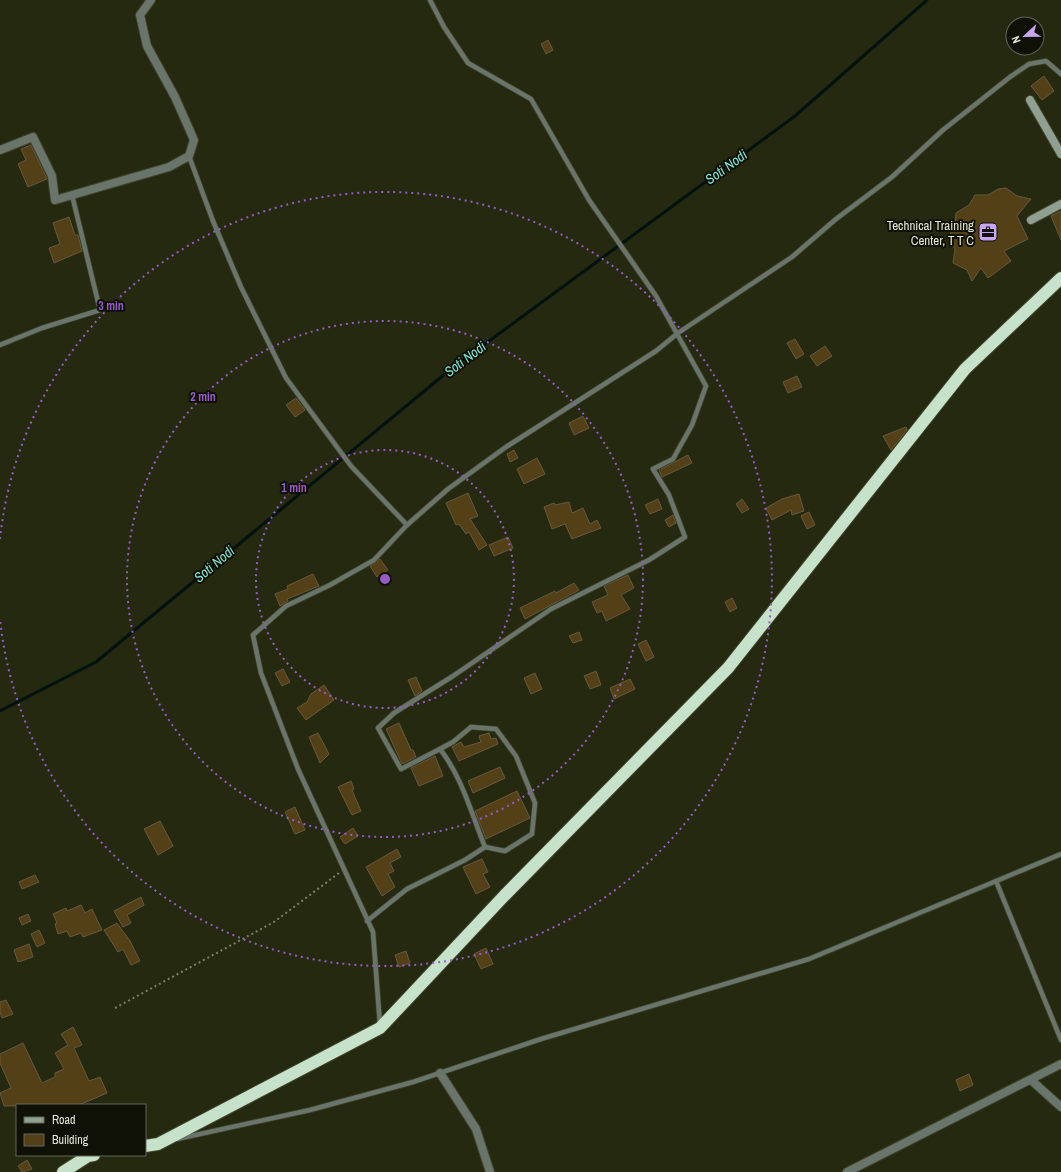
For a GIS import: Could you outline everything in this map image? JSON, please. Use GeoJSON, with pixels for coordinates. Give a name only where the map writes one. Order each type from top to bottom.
{"type":"FeatureCollection","features":[{"type":"Feature","properties":{"kind":"highway"},"geometry":{"type":"LineString","coordinates":[[146,1146],[158,1144],[380,1028],[504,896],[728,668],[965,369],[1061,278]]}},
{"type":"Feature","properties":{"kind":"highway"},"geometry":{"type":"LineString","coordinates":[[63,1172],[88,1156]]}},
{"type":"Feature","properties":{"kind":"street"},"geometry":{"type":"LineString","coordinates":[[0,150],[33,137],[52,176],[55,200],[169,167],[189,156],[194,140],[175,97],[148,46],[140,15],[151,0]]}},
{"type":"Feature","properties":{"kind":"street"},"geometry":{"type":"LineString","coordinates":[[1030,100],[1061,154]]}},
{"type":"Feature","properties":{"kind":"street"},"geometry":{"type":"LineString","coordinates":[[1031,220],[1061,204]]}},
{"type":"Feature","properties":{"kind":"street"},"geometry":{"type":"LineString","coordinates":[[847,1172],[1061,1064]]}},
{"type":"Feature","properties":{"kind":"street"},"geometry":{"type":"LineString","coordinates":[[440,1073],[476,1129],[490,1172]]}},
{"type":"Feature","properties":{"kind":"street"},"geometry":{"type":"LineString","coordinates":[[1031,1080],[1061,1107]]}},
{"type":"Feature","properties":{"kind":"lane"},"geometry":{"type":"LineString","coordinates":[[367,921],[407,889],[465,860],[484,847],[505,851],[532,834],[535,803],[516,756],[496,729],[471,727],[453,742],[401,769],[378,728],[394,713],[453,676],[551,609],[649,560],[685,537],[669,495],[653,469],[673,459],[692,425],[706,386],[678,333],[656,296],[588,200],[531,99],[468,63],[444,27],[430,0]]}},
{"type":"Feature","properties":{"kind":"lane"},"geometry":{"type":"LineString","coordinates":[[380,1028],[373,932],[343,870],[283,732],[261,673],[253,635],[286,606],[330,585],[374,560],[407,525],[448,489],[506,447],[656,351],[678,333],[792,257],[836,219],[892,177],[944,130],[1010,77],[1029,64],[1046,60],[1061,74]]}},
{"type":"Feature","properties":{"kind":"lane"},"geometry":{"type":"LineString","coordinates":[[189,156],[213,221],[241,287],[286,378],[351,466],[407,525]]}},
{"type":"Feature","properties":{"kind":"lane"},"geometry":{"type":"LineString","coordinates":[[0,345],[42,328],[100,310],[72,195]]}},
{"type":"Feature","properties":{"kind":"lane"},"geometry":{"type":"LineString","coordinates":[[440,749],[448,759],[484,847]]}},
{"type":"Feature","properties":{"kind":"lane"},"geometry":{"type":"LineString","coordinates":[[158,1144],[310,1110],[440,1073],[541,1039],[809,959],[1061,854]]}},
{"type":"Feature","properties":{"kind":"lane"},"geometry":{"type":"LineString","coordinates":[[996,881],[1061,1040]]}},
{"type":"Feature","properties":{"kind":"path"},"geometry":{"type":"LineString","coordinates":[[114,1008],[274,922],[343,870]]}},
{"type":"Feature","properties":{"kind":"building"},"geometry":{"type":"Polygon","coordinates":[[[548,40],[553,50],[546,54],[541,44],[548,40]]]}},
{"type":"Feature","properties":{"kind":"building"},"geometry":{"type":"Polygon","coordinates":[[[1044,76],[1054,91],[1042,100],[1031,86],[1044,76]]]}},
{"type":"Feature","properties":{"kind":"building"},"geometry":{"type":"Polygon","coordinates":[[[31,145],[47,179],[28,187],[18,164],[26,160],[21,149],[31,145]]]}},
{"type":"Feature","properties":{"kind":"building","name":"Technical Training Center, T T C"},"geometry":{"type":"Polygon","coordinates":[[[1006,188],[1017,196],[1031,199],[1017,216],[1028,239],[1004,251],[1011,261],[988,278],[981,268],[972,281],[967,270],[953,263],[955,249],[948,238],[955,225],[956,213],[969,205],[975,195],[988,195],[998,189],[1006,188]]]}},
{"type":"Feature","properties":{"kind":"building"},"geometry":{"type":"Polygon","coordinates":[[[1061,211],[1061,240],[1051,216],[1061,211]]]}},
{"type":"Feature","properties":{"kind":"building"},"geometry":{"type":"Polygon","coordinates":[[[69,217],[75,235],[78,235],[82,251],[54,263],[49,248],[60,244],[53,223],[69,217]]]}},
{"type":"Feature","properties":{"kind":"building"},"geometry":{"type":"Polygon","coordinates":[[[795,339],[804,354],[796,359],[787,343],[795,339]]]}},
{"type":"Feature","properties":{"kind":"building"},"geometry":{"type":"Polygon","coordinates":[[[825,346],[832,356],[817,366],[810,356],[825,346]]]}},
{"type":"Feature","properties":{"kind":"building"},"geometry":{"type":"Polygon","coordinates":[[[797,376],[802,387],[788,393],[783,382],[797,376]]]}},
{"type":"Feature","properties":{"kind":"building"},"geometry":{"type":"Polygon","coordinates":[[[296,398],[305,410],[295,417],[286,405],[296,398]]]}},
{"type":"Feature","properties":{"kind":"building"},"geometry":{"type":"Polygon","coordinates":[[[583,416],[589,428],[574,435],[569,423],[583,416]]]}},
{"type":"Feature","properties":{"kind":"building"},"geometry":{"type":"Polygon","coordinates":[[[906,427],[907,430],[891,450],[883,436],[906,427]]]}},
{"type":"Feature","properties":{"kind":"building"},"geometry":{"type":"Polygon","coordinates":[[[514,450],[518,458],[510,462],[507,454],[514,450]]]}},
{"type":"Feature","properties":{"kind":"building"},"geometry":{"type":"Polygon","coordinates":[[[688,455],[692,463],[662,477],[659,470],[688,455]]]}},
{"type":"Feature","properties":{"kind":"building"},"geometry":{"type":"Polygon","coordinates":[[[537,458],[545,474],[524,484],[517,469],[537,458]]]}},
{"type":"Feature","properties":{"kind":"building"},"geometry":{"type":"Polygon","coordinates":[[[468,493],[478,516],[470,519],[487,545],[479,550],[469,532],[466,534],[459,524],[456,525],[446,503],[468,493]]]}},
{"type":"Feature","properties":{"kind":"building"},"geometry":{"type":"Polygon","coordinates":[[[799,494],[804,511],[792,515],[791,510],[772,520],[766,508],[782,499],[799,494]]]}},
{"type":"Feature","properties":{"kind":"building"},"geometry":{"type":"Polygon","coordinates":[[[658,499],[662,509],[650,514],[645,505],[658,499]]]}},
{"type":"Feature","properties":{"kind":"building"},"geometry":{"type":"Polygon","coordinates":[[[742,499],[749,509],[742,513],[736,504],[742,499]]]}},
{"type":"Feature","properties":{"kind":"building"},"geometry":{"type":"Polygon","coordinates":[[[569,502],[572,513],[583,508],[590,524],[597,520],[601,528],[572,539],[565,524],[552,529],[544,507],[554,503],[555,505],[569,502]]]}},
{"type":"Feature","properties":{"kind":"building"},"geometry":{"type":"Polygon","coordinates":[[[809,512],[815,525],[807,529],[801,516],[809,512]]]}},
{"type":"Feature","properties":{"kind":"building"},"geometry":{"type":"Polygon","coordinates":[[[673,515],[676,523],[669,527],[665,520],[673,515]]]}},
{"type":"Feature","properties":{"kind":"building"},"geometry":{"type":"Polygon","coordinates":[[[508,537],[513,548],[494,556],[489,545],[508,537]]]}},
{"type":"Feature","properties":{"kind":"building"},"geometry":{"type":"Polygon","coordinates":[[[380,559],[388,570],[377,577],[370,566],[380,559]]]}},
{"type":"Feature","properties":{"kind":"building"},"geometry":{"type":"Polygon","coordinates":[[[313,574],[319,586],[287,599],[288,601],[280,606],[275,594],[288,589],[287,586],[313,574]]]}},
{"type":"Feature","properties":{"kind":"building"},"geometry":{"type":"Polygon","coordinates":[[[628,575],[634,588],[621,595],[630,609],[606,621],[602,611],[597,613],[592,602],[608,595],[604,586],[628,575]]]}},
{"type":"Feature","properties":{"kind":"building"},"geometry":{"type":"Polygon","coordinates":[[[574,583],[579,590],[525,619],[520,608],[555,591],[556,593],[574,583]]]}},
{"type":"Feature","properties":{"kind":"building"},"geometry":{"type":"Polygon","coordinates":[[[732,598],[737,608],[730,612],[725,602],[732,598]]]}},
{"type":"Feature","properties":{"kind":"building"},"geometry":{"type":"Polygon","coordinates":[[[579,632],[582,640],[573,643],[569,636],[579,632]]]}},
{"type":"Feature","properties":{"kind":"building"},"geometry":{"type":"Polygon","coordinates":[[[646,640],[654,657],[646,661],[638,644],[646,640]]]}},
{"type":"Feature","properties":{"kind":"building"},"geometry":{"type":"Polygon","coordinates":[[[283,669],[290,682],[282,686],[275,673],[283,669]]]}},
{"type":"Feature","properties":{"kind":"building"},"geometry":{"type":"Polygon","coordinates":[[[596,671],[601,685],[590,689],[584,676],[596,671]]]}},
{"type":"Feature","properties":{"kind":"building"},"geometry":{"type":"Polygon","coordinates":[[[535,673],[542,689],[531,694],[524,678],[535,673]]]}},
{"type":"Feature","properties":{"kind":"building"},"geometry":{"type":"Polygon","coordinates":[[[416,677],[422,691],[415,696],[408,680],[416,677]]]}},
{"type":"Feature","properties":{"kind":"building"},"geometry":{"type":"Polygon","coordinates":[[[630,679],[635,689],[614,699],[610,688],[630,679]]]}},
{"type":"Feature","properties":{"kind":"building"},"geometry":{"type":"Polygon","coordinates":[[[324,685],[334,700],[306,720],[297,708],[307,702],[311,694],[324,685]]]}},
{"type":"Feature","properties":{"kind":"building"},"geometry":{"type":"Polygon","coordinates":[[[399,723],[411,750],[413,750],[416,757],[402,764],[386,729],[399,723]]]}},
{"type":"Feature","properties":{"kind":"building"},"geometry":{"type":"Polygon","coordinates":[[[318,733],[329,754],[320,763],[309,737],[318,733]]]}},
{"type":"Feature","properties":{"kind":"building"},"geometry":{"type":"Polygon","coordinates":[[[489,733],[491,739],[496,738],[498,744],[459,761],[452,747],[461,742],[464,747],[481,742],[479,736],[489,733]]]}},
{"type":"Feature","properties":{"kind":"building"},"geometry":{"type":"Polygon","coordinates":[[[435,756],[443,776],[419,786],[411,768],[435,756]]]}},
{"type":"Feature","properties":{"kind":"building"},"geometry":{"type":"Polygon","coordinates":[[[500,767],[505,778],[473,793],[468,781],[500,767]]]}},
{"type":"Feature","properties":{"kind":"building"},"geometry":{"type":"Polygon","coordinates":[[[351,781],[354,789],[352,790],[361,811],[352,815],[338,787],[351,781]]]}},
{"type":"Feature","properties":{"kind":"building"},"geometry":{"type":"Polygon","coordinates":[[[517,791],[530,818],[486,839],[475,811],[517,791]]]}},
{"type":"Feature","properties":{"kind":"building"},"geometry":{"type":"Polygon","coordinates":[[[295,807],[305,830],[295,834],[285,812],[295,807]]]}},
{"type":"Feature","properties":{"kind":"building"},"geometry":{"type":"Polygon","coordinates":[[[160,821],[173,846],[158,855],[144,829],[160,821]]]}},
{"type":"Feature","properties":{"kind":"building"},"geometry":{"type":"Polygon","coordinates":[[[353,828],[358,836],[345,844],[340,837],[353,828]]]}},
{"type":"Feature","properties":{"kind":"building"},"geometry":{"type":"Polygon","coordinates":[[[397,849],[401,857],[390,863],[394,871],[388,874],[395,887],[382,896],[366,867],[397,849]]]}},
{"type":"Feature","properties":{"kind":"building"},"geometry":{"type":"Polygon","coordinates":[[[482,859],[488,872],[483,874],[490,887],[476,894],[463,867],[482,859]]]}},
{"type":"Feature","properties":{"kind":"building"},"geometry":{"type":"Polygon","coordinates":[[[35,875],[39,882],[22,889],[19,882],[35,875]]]}},
{"type":"Feature","properties":{"kind":"building"},"geometry":{"type":"Polygon","coordinates":[[[141,897],[144,905],[127,915],[131,923],[123,927],[114,911],[141,897]]]}},
{"type":"Feature","properties":{"kind":"building"},"geometry":{"type":"Polygon","coordinates":[[[81,905],[85,913],[92,909],[102,930],[83,937],[81,933],[70,937],[67,931],[58,934],[55,924],[57,923],[53,914],[66,908],[67,911],[81,905]]]}},
{"type":"Feature","properties":{"kind":"building"},"geometry":{"type":"Polygon","coordinates":[[[28,914],[31,921],[22,925],[19,918],[28,914]]]}},
{"type":"Feature","properties":{"kind":"building"},"geometry":{"type":"Polygon","coordinates":[[[117,923],[130,941],[140,961],[131,965],[123,949],[118,952],[104,930],[117,923]]]}},
{"type":"Feature","properties":{"kind":"building"},"geometry":{"type":"Polygon","coordinates":[[[39,930],[45,943],[37,947],[31,934],[39,930]]]}},
{"type":"Feature","properties":{"kind":"building"},"geometry":{"type":"Polygon","coordinates":[[[29,944],[33,957],[18,962],[14,950],[29,944]]]}},
{"type":"Feature","properties":{"kind":"building"},"geometry":{"type":"Polygon","coordinates":[[[486,948],[493,964],[481,969],[474,954],[486,948]]]}},
{"type":"Feature","properties":{"kind":"building"},"geometry":{"type":"Polygon","coordinates":[[[406,951],[410,963],[399,967],[395,955],[406,951]]]}},
{"type":"Feature","properties":{"kind":"building"},"geometry":{"type":"Polygon","coordinates":[[[6,1000],[13,1014],[2,1018],[0,1012],[0,1002],[6,1000]]]}},
{"type":"Feature","properties":{"kind":"building"},"geometry":{"type":"Polygon","coordinates":[[[73,1027],[82,1045],[74,1048],[89,1081],[100,1077],[107,1093],[81,1104],[16,1104],[16,1106],[4,1106],[0,1093],[11,1088],[0,1063],[0,1054],[23,1043],[42,1083],[55,1077],[55,1073],[64,1069],[55,1053],[68,1045],[61,1034],[73,1027]]]}},
{"type":"Feature","properties":{"kind":"building"},"geometry":{"type":"Polygon","coordinates":[[[969,1074],[973,1085],[960,1091],[956,1080],[969,1074]]]}},
{"type":"Feature","properties":{"kind":"building"},"geometry":{"type":"Polygon","coordinates":[[[27,1160],[32,1169],[22,1172],[18,1166],[27,1160]]]}},
{"type":"Feature","properties":{"kind":"waterway","name":"Soti Nodi"},"geometry":{"type":"LineString","coordinates":[[0,711],[96,662],[451,369],[795,116],[927,0]]}},
{"type":"Feature","properties":{"kind":"place","name":"Technical Training Center, T T C"},"geometry":{"type":"Point","coordinates":[988,232]}}]}
